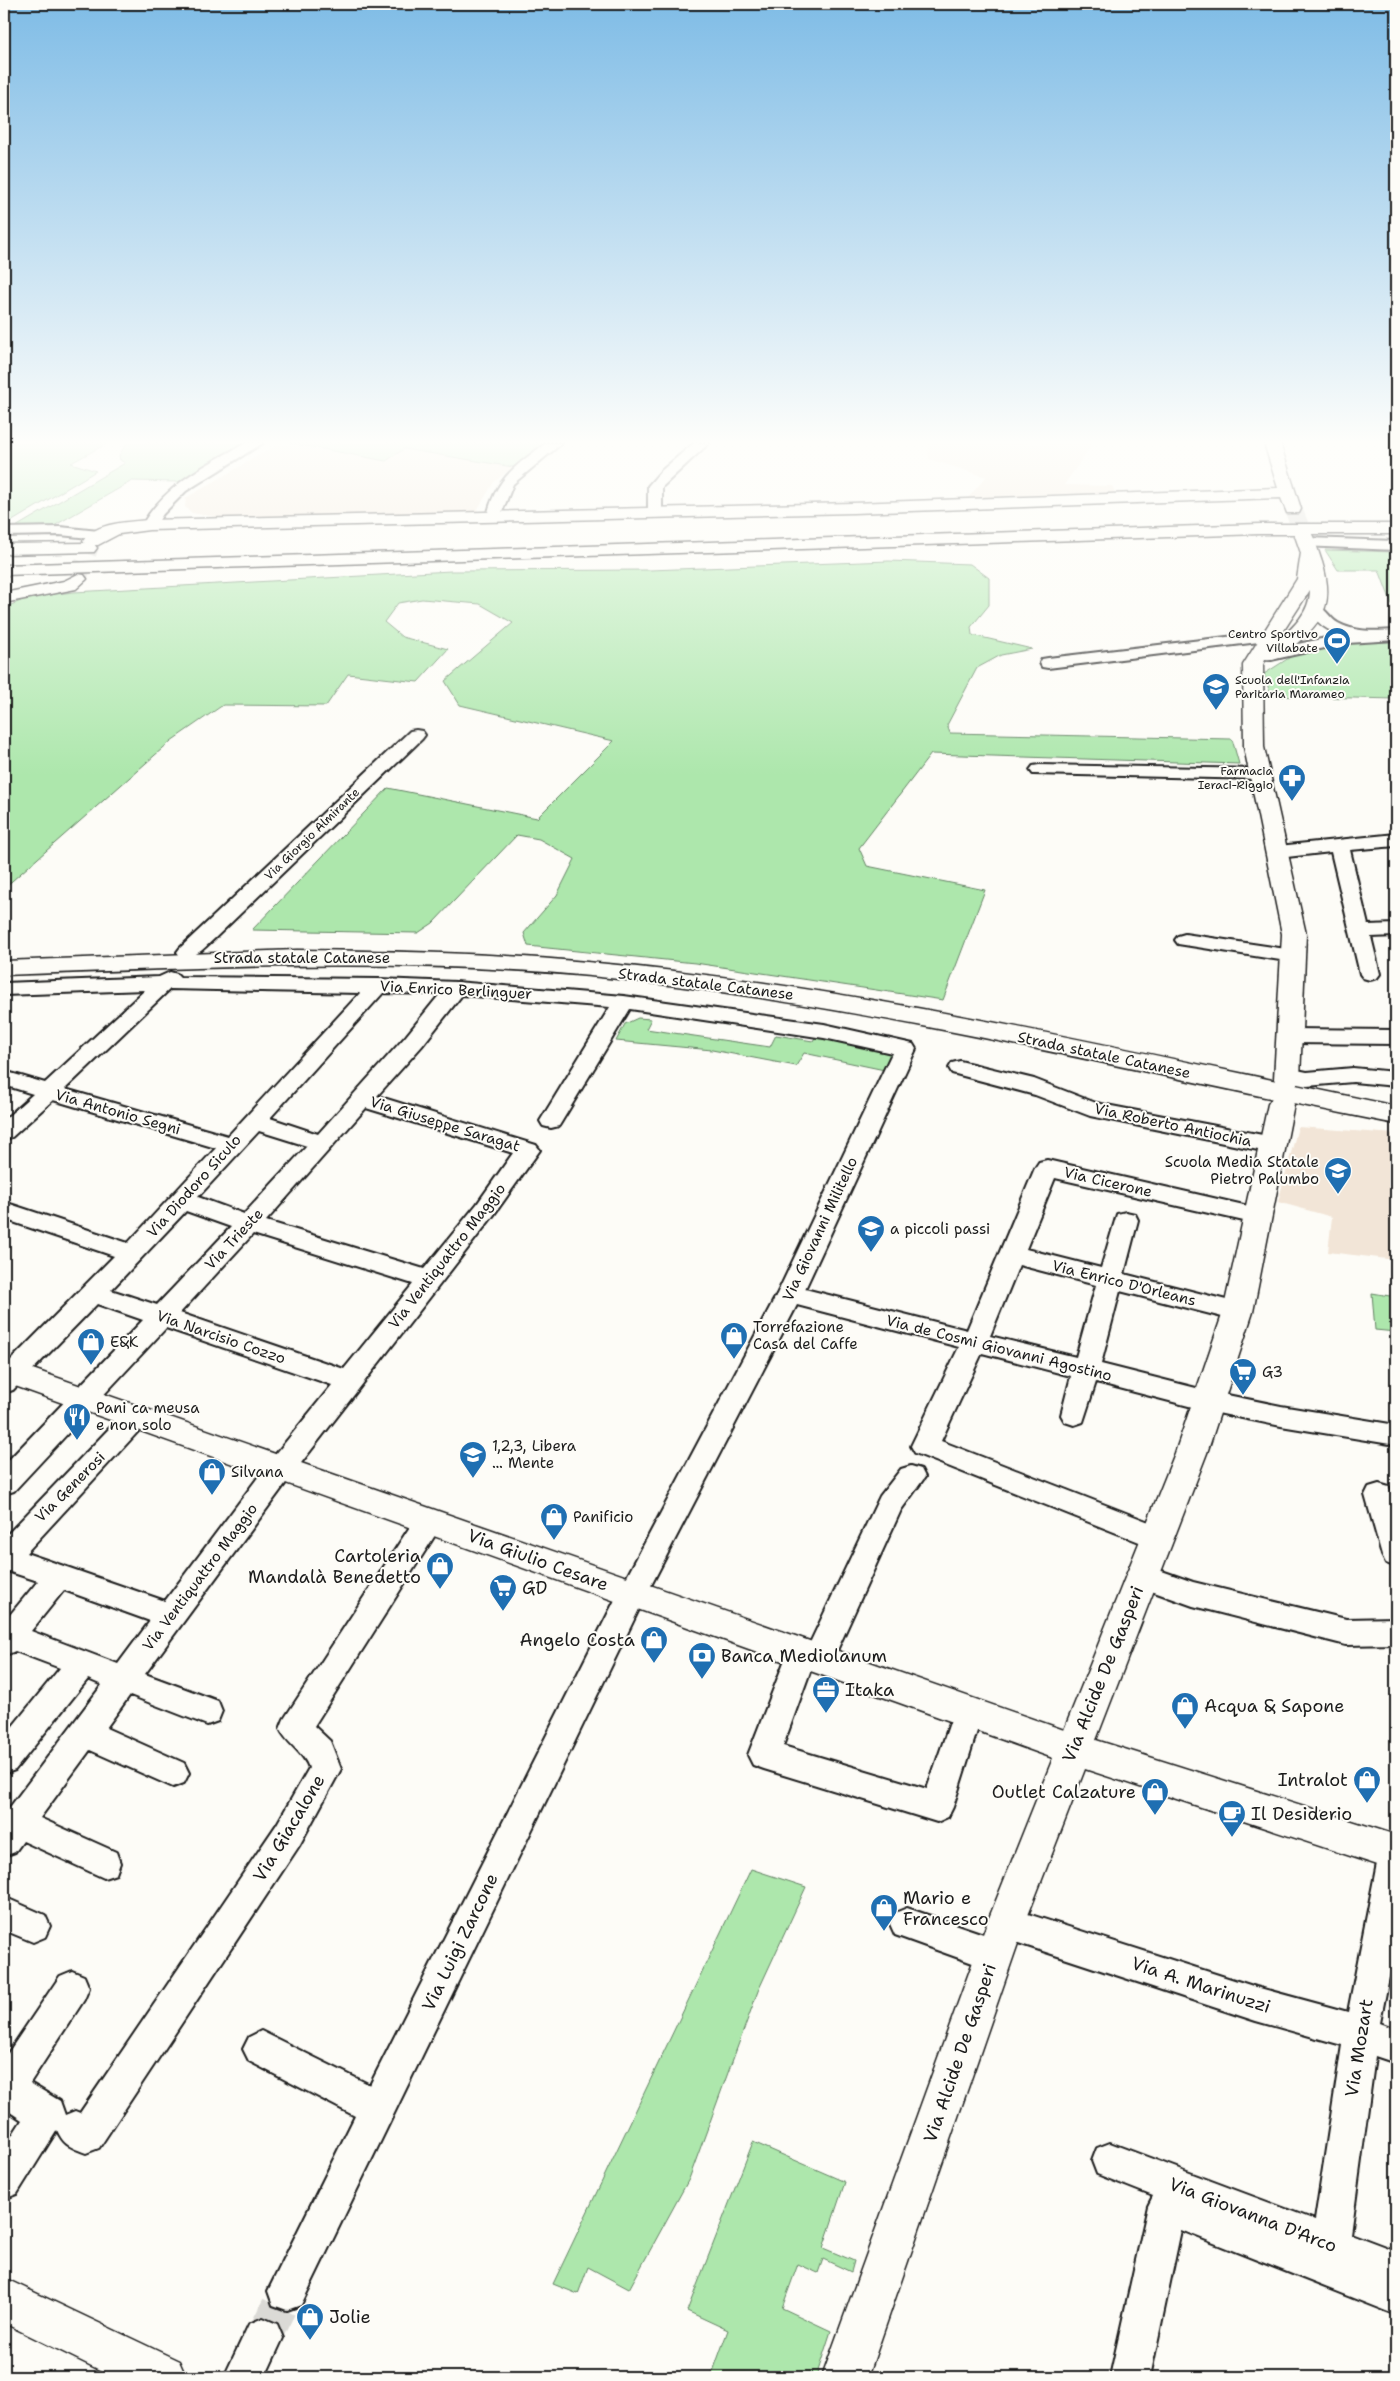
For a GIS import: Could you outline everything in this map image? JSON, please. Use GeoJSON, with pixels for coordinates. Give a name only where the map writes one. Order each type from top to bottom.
{"type":"FeatureCollection","features":[{"type":"Feature","properties":{"kind":"main road"},"geometry":{"type":"LineString","coordinates":[[4,559],[74,567],[241,554]]}},
{"type":"Feature","properties":{"kind":"main road"},"geometry":{"type":"LineString","coordinates":[[4,570],[472,554]]}},
{"type":"Feature","properties":{"kind":"main road"},"geometry":{"type":"LineString","coordinates":[[4,575],[473,554]]}},
{"type":"Feature","properties":{"kind":"main road","name":"Via Alcide De Gasperi"},"geometry":{"type":"LineString","coordinates":[[845,2377],[1000,1938],[1191,1453],[1238,1312],[1285,1086],[1294,934],[1278,852],[1254,747],[1253,665],[1292,605],[1306,579],[1306,554]]}},
{"type":"Feature","properties":{"kind":"main road"},"geometry":{"type":"LineString","coordinates":[[1269,642],[1302,630],[1317,611],[1322,592],[1310,554]]}},
{"type":"Feature","properties":{"kind":"main road"},"geometry":{"type":"LineString","coordinates":[[4,598],[70,585],[74,567]]}},
{"type":"Feature","properties":{"kind":"main road"},"geometry":{"type":"LineString","coordinates":[[1292,605],[1317,611]]}},
{"type":"Feature","properties":{"kind":"main road"},"geometry":{"type":"LineString","coordinates":[[1269,642],[1302,630]]}},
{"type":"Feature","properties":{"kind":"main road","name":"Strada statale Catanese"},"geometry":{"type":"LineString","coordinates":[[4,968],[215,958],[364,957],[588,969],[754,988],[877,1009],[1396,1115]]}},
{"type":"Feature","properties":{"kind":"main road","name":"Via Giulio Cesare"},"geometry":{"type":"LineString","coordinates":[[7,1376],[85,1399],[1073,1750],[1395,1853]]}},
{"type":"Feature","properties":{"kind":"main road"},"geometry":{"type":"LineString","coordinates":[[4,2300],[163,2377]]}},
{"type":"Feature","properties":{"kind":"street"},"geometry":{"type":"LineString","coordinates":[[1317,611],[1331,626],[1360,637]]}},
{"type":"Feature","properties":{"kind":"street"},"geometry":{"type":"LineString","coordinates":[[1048,663],[1269,642],[1396,635]]}},
{"type":"Feature","properties":{"kind":"street","name":"Via Giorgio Almirante"},"geometry":{"type":"LineString","coordinates":[[4,1132],[181,964],[208,934],[416,735]]}},
{"type":"Feature","properties":{"kind":"street"},"geometry":{"type":"LineString","coordinates":[[1039,770],[1260,774]]}},
{"type":"Feature","properties":{"kind":"street"},"geometry":{"type":"LineString","coordinates":[[1278,852],[1396,840]]}},
{"type":"Feature","properties":{"kind":"street"},"geometry":{"type":"LineString","coordinates":[[1339,846],[1370,974]]}},
{"type":"Feature","properties":{"kind":"street"},"geometry":{"type":"LineString","coordinates":[[1359,930],[1396,930]]}},
{"type":"Feature","properties":{"kind":"street"},"geometry":{"type":"LineString","coordinates":[[1185,940],[1293,956]]}},
{"type":"Feature","properties":{"kind":"street","name":"Via Enrico Berlinguer"},"geometry":{"type":"LineString","coordinates":[[4,989],[181,964],[379,985],[456,988],[624,1002],[824,1030],[905,1049]]}},
{"type":"Feature","properties":{"kind":"street","name":"Via Diodoro Siculo"},"geometry":{"type":"LineString","coordinates":[[7,1376],[131,1253],[379,985]]}},
{"type":"Feature","properties":{"kind":"street","name":"Via Trieste"},"geometry":{"type":"LineString","coordinates":[[4,1483],[85,1399],[322,1143],[414,1040],[456,988]]}},
{"type":"Feature","properties":{"kind":"street"},"geometry":{"type":"LineString","coordinates":[[551,1121],[624,1002]]}},
{"type":"Feature","properties":{"kind":"street"},"geometry":{"type":"LineString","coordinates":[[1289,1036],[1396,1037]]}},
{"type":"Feature","properties":{"kind":"street","name":"Via Giovanni Militello"},"geometry":{"type":"LineString","coordinates":[[633,1594],[790,1294],[905,1049]]}},
{"type":"Feature","properties":{"kind":"street","name":"Via Roberto Antiochia"},"geometry":{"type":"LineString","coordinates":[[960,1068],[1066,1097],[1090,1109],[1273,1145]]}},
{"type":"Feature","properties":{"kind":"street"},"geometry":{"type":"LineString","coordinates":[[1285,1086],[1307,1080],[1353,1076],[1396,1079]]}},
{"type":"Feature","properties":{"kind":"street","name":"Via Antonio Segni"},"geometry":{"type":"LineString","coordinates":[[4,1078],[231,1145]]}},
{"type":"Feature","properties":{"kind":"street","name":"Via Giuseppe Saragat"},"geometry":{"type":"LineString","coordinates":[[361,1099],[528,1150]]}},
{"type":"Feature","properties":{"kind":"street"},"geometry":{"type":"LineString","coordinates":[[253,1121],[322,1143]]}},
{"type":"Feature","properties":{"kind":"street","name":"Via Ventiquattro Maggio"},"geometry":{"type":"LineString","coordinates":[[11,1832],[281,1468],[485,1210],[528,1150]]}},
{"type":"Feature","properties":{"kind":"street","name":"Via Cicerone"},"geometry":{"type":"LineString","coordinates":[[1011,1254],[1047,1168],[1257,1216]]}},
{"type":"Feature","properties":{"kind":"street"},"geometry":{"type":"LineString","coordinates":[[181,1200],[248,1224],[429,1280]]}},
{"type":"Feature","properties":{"kind":"street"},"geometry":{"type":"LineString","coordinates":[[4,1210],[131,1253]]}},
{"type":"Feature","properties":{"kind":"street"},"geometry":{"type":"LineString","coordinates":[[1074,1415],[1126,1220]]}},
{"type":"Feature","properties":{"kind":"street"},"geometry":{"type":"LineString","coordinates":[[1011,1254],[975,1341],[925,1446],[1157,1537]]}},
{"type":"Feature","properties":{"kind":"street","name":"Via Enrico D'Orleans"},"geometry":{"type":"LineString","coordinates":[[1011,1254],[1238,1312]]}},
{"type":"Feature","properties":{"kind":"street","name":"Via Narcisio Cozzo"},"geometry":{"type":"LineString","coordinates":[[92,1293],[350,1381]]}},
{"type":"Feature","properties":{"kind":"street","name":"Via de Cosmi Giovanni Agostino"},"geometry":{"type":"LineString","coordinates":[[790,1294],[1208,1401],[1281,1416],[1396,1435]]}},
{"type":"Feature","properties":{"kind":"street","name":"Via Generosi"},"geometry":{"type":"LineString","coordinates":[[4,1557],[136,1417]]}},
{"type":"Feature","properties":{"kind":"street"},"geometry":{"type":"LineString","coordinates":[[911,1477],[890,1504],[810,1656],[764,1754],[937,1807],[968,1712]]}},
{"type":"Feature","properties":{"kind":"street"},"geometry":{"type":"LineString","coordinates":[[1378,1495],[1396,1555]]}},
{"type":"Feature","properties":{"kind":"street","name":"Via Giacalone"},"geometry":{"type":"LineString","coordinates":[[66,2124],[288,1835],[325,1770],[319,1751],[295,1729],[429,1521]]}},
{"type":"Feature","properties":{"kind":"street"},"geometry":{"type":"LineString","coordinates":[[4,1557],[172,1616]]}},
{"type":"Feature","properties":{"kind":"street"},"geometry":{"type":"LineString","coordinates":[[59,1576],[7,1640],[82,1664],[207,1711]]}},
{"type":"Feature","properties":{"kind":"street"},"geometry":{"type":"LineString","coordinates":[[1142,1576],[1193,1594],[1346,1632],[1396,1631]]}},
{"type":"Feature","properties":{"kind":"street","name":"Via Luigi Zarcone"},"geometry":{"type":"LineString","coordinates":[[287,2291],[633,1594]]}},
{"type":"Feature","properties":{"kind":"street"},"geometry":{"type":"LineString","coordinates":[[4,1760],[82,1664]]}},
{"type":"Feature","properties":{"kind":"street"},"geometry":{"type":"LineString","coordinates":[[84,1733],[173,1773]]}},
{"type":"Feature","properties":{"kind":"street"},"geometry":{"type":"LineString","coordinates":[[11,1832],[104,1863]]}},
{"type":"Feature","properties":{"kind":"street","name":"Via Mozart"},"geometry":{"type":"LineString","coordinates":[[1330,2245],[1361,2033],[1386,1954],[1395,1853]]}},
{"type":"Feature","properties":{"kind":"street"},"geometry":{"type":"LineString","coordinates":[[4,1913],[33,1926]]}},
{"type":"Feature","properties":{"kind":"street","name":"Via A. Marinuzzi"},"geometry":{"type":"LineString","coordinates":[[906,1924],[1000,1938],[1256,2004],[1361,2033],[1396,2046]]}},
{"type":"Feature","properties":{"kind":"street"},"geometry":{"type":"LineString","coordinates":[[4,2181],[66,2124],[5,2089],[72,1988]]}},
{"type":"Feature","properties":{"kind":"street"},"geometry":{"type":"LineString","coordinates":[[261,2049],[377,2108]]}},
{"type":"Feature","properties":{"kind":"street","name":"Via Giovanna D'Arco"},"geometry":{"type":"LineString","coordinates":[[1110,2161],[1396,2270]]}},
{"type":"Feature","properties":{"kind":"street"},"geometry":{"type":"LineString","coordinates":[[1130,2377],[1167,2206],[1396,2296]]}},
{"type":"Feature","properties":{"kind":"street"},"geometry":{"type":"LineString","coordinates":[[244,2377],[263,2338]]}},
{"type":"Feature","properties":{"kind":"shaded area","name":"Scuola Media Statale Pietro Palumbo"},"geometry":{"type":"Polygon","coordinates":[[[1298,1127],[1396,1134],[1396,1260],[1328,1252],[1332,1217],[1278,1202],[1298,1127]]]}},
{"type":"Feature","properties":{"kind":"green space"},"geometry":{"type":"Polygon","coordinates":[[[1328,554],[1396,554],[1396,615],[1379,570],[1338,570],[1328,554]]]}},
{"type":"Feature","properties":{"kind":"green space"},"geometry":{"type":"Polygon","coordinates":[[[889,561],[970,564],[989,578],[989,605],[971,627],[972,635],[1032,649],[1001,655],[977,668],[947,725],[950,733],[1232,739],[1239,764],[931,754],[859,848],[867,866],[985,890],[943,1000],[695,963],[528,946],[524,933],[557,895],[575,859],[539,839],[517,835],[433,923],[418,933],[252,930],[388,788],[537,818],[614,741],[460,705],[445,681],[513,623],[480,604],[422,599],[398,603],[384,622],[402,637],[448,649],[418,682],[348,674],[326,706],[223,705],[171,741],[4,888],[4,608],[30,597],[74,592],[451,571],[650,570],[889,561]]]}},
{"type":"Feature","properties":{"kind":"green space","name":"Centro Sportivo Villabate"},"geometry":{"type":"Polygon","coordinates":[[[1357,640],[1396,641],[1396,699],[1271,696],[1264,674],[1292,656],[1357,640]]]}},
{"type":"Feature","properties":{"kind":"green space"},"geometry":{"type":"Polygon","coordinates":[[[638,1018],[651,1019],[646,1029],[770,1047],[776,1035],[813,1041],[816,1036],[893,1052],[894,1072],[804,1053],[796,1066],[712,1050],[616,1041],[625,1024],[638,1018]]]}},
{"type":"Feature","properties":{"kind":"green space"},"geometry":{"type":"Polygon","coordinates":[[[1372,1293],[1396,1297],[1396,1332],[1375,1330],[1372,1293]]]}},
{"type":"Feature","properties":{"kind":"green space"},"geometry":{"type":"Polygon","coordinates":[[[751,1869],[806,1887],[758,1991],[689,2179],[629,2289],[588,2267],[578,2294],[553,2284],[751,1869]]]}},
{"type":"Feature","properties":{"kind":"green space"},"geometry":{"type":"Polygon","coordinates":[[[753,2142],[845,2182],[823,2248],[854,2261],[851,2272],[823,2259],[818,2273],[798,2264],[782,2308],[831,2331],[816,2377],[711,2377],[728,2330],[687,2311],[753,2142]]]}},
{"type":"Feature","properties":{"kind":"tunnel"},"geometry":{"type":"LineString","coordinates":[[78,579],[87,554]]}},
{"type":"Feature","properties":{"kind":"tunnel"},"geometry":{"type":"LineString","coordinates":[[263,2338],[287,2291]]}},
{"type":"Feature","properties":{"kind":"place","name":"Centro Sportivo Villabate"},"geometry":{"type":"Point","coordinates":[1337,665]}},
{"type":"Feature","properties":{"kind":"place","name":"Scuola dell'Infanzia Paritaria Marameo"},"geometry":{"type":"Point","coordinates":[1216,711]}},
{"type":"Feature","properties":{"kind":"place","name":"Farmacia Ieraci-Riggio"},"geometry":{"type":"Point","coordinates":[1292,802]}},
{"type":"Feature","properties":{"kind":"place","name":"Scuola Media Statale Pietro Palumbo"},"geometry":{"type":"Point","coordinates":[1338,1195]}},
{"type":"Feature","properties":{"kind":"place","name":"a piccoli passi"},"geometry":{"type":"Point","coordinates":[871,1253]}},
{"type":"Feature","properties":{"kind":"place","name":"Torrefazione Casa del Caffe"},"geometry":{"type":"Point","coordinates":[734,1360]}},
{"type":"Feature","properties":{"kind":"place","name":"E&K"},"geometry":{"type":"Point","coordinates":[91,1366]}},
{"type":"Feature","properties":{"kind":"place","name":"G3"},"geometry":{"type":"Point","coordinates":[1243,1396]}},
{"type":"Feature","properties":{"kind":"place","name":"Pani ca meusa e non solo"},"geometry":{"type":"Point","coordinates":[77,1441]}},
{"type":"Feature","properties":{"kind":"place","name":"1,2,3, Libera ... Mente"},"geometry":{"type":"Point","coordinates":[473,1479]}},
{"type":"Feature","properties":{"kind":"place","name":"Silvana"},"geometry":{"type":"Point","coordinates":[212,1496]}},
{"type":"Feature","properties":{"kind":"place","name":"Panificio"},"geometry":{"type":"Point","coordinates":[554,1541]}},
{"type":"Feature","properties":{"kind":"place","name":"Cartoleria Mandalà Benedetto"},"geometry":{"type":"Point","coordinates":[440,1590]}},
{"type":"Feature","properties":{"kind":"place","name":"GD"},"geometry":{"type":"Point","coordinates":[503,1612]}},
{"type":"Feature","properties":{"kind":"place","name":"Angelo Costa"},"geometry":{"type":"Point","coordinates":[654,1664]}},
{"type":"Feature","properties":{"kind":"place","name":"Banca Mediolanum"},"geometry":{"type":"Point","coordinates":[702,1680]}},
{"type":"Feature","properties":{"kind":"place","name":"Itaka"},"geometry":{"type":"Point","coordinates":[826,1714]}},
{"type":"Feature","properties":{"kind":"place","name":"Acqua & Sapone"},"geometry":{"type":"Point","coordinates":[1185,1730]}},
{"type":"Feature","properties":{"kind":"place","name":"Intralot"},"geometry":{"type":"Point","coordinates":[1367,1804]}},
{"type":"Feature","properties":{"kind":"place","name":"Outlet Calzature"},"geometry":{"type":"Point","coordinates":[1155,1816]}},
{"type":"Feature","properties":{"kind":"place","name":"Il Desiderio"},"geometry":{"type":"Point","coordinates":[1232,1838]}},
{"type":"Feature","properties":{"kind":"place","name":"Mario e Francesco"},"geometry":{"type":"Point","coordinates":[884,1932]}},
{"type":"Feature","properties":{"kind":"place","name":"Jolie"},"geometry":{"type":"Point","coordinates":[310,2341]}}]}
